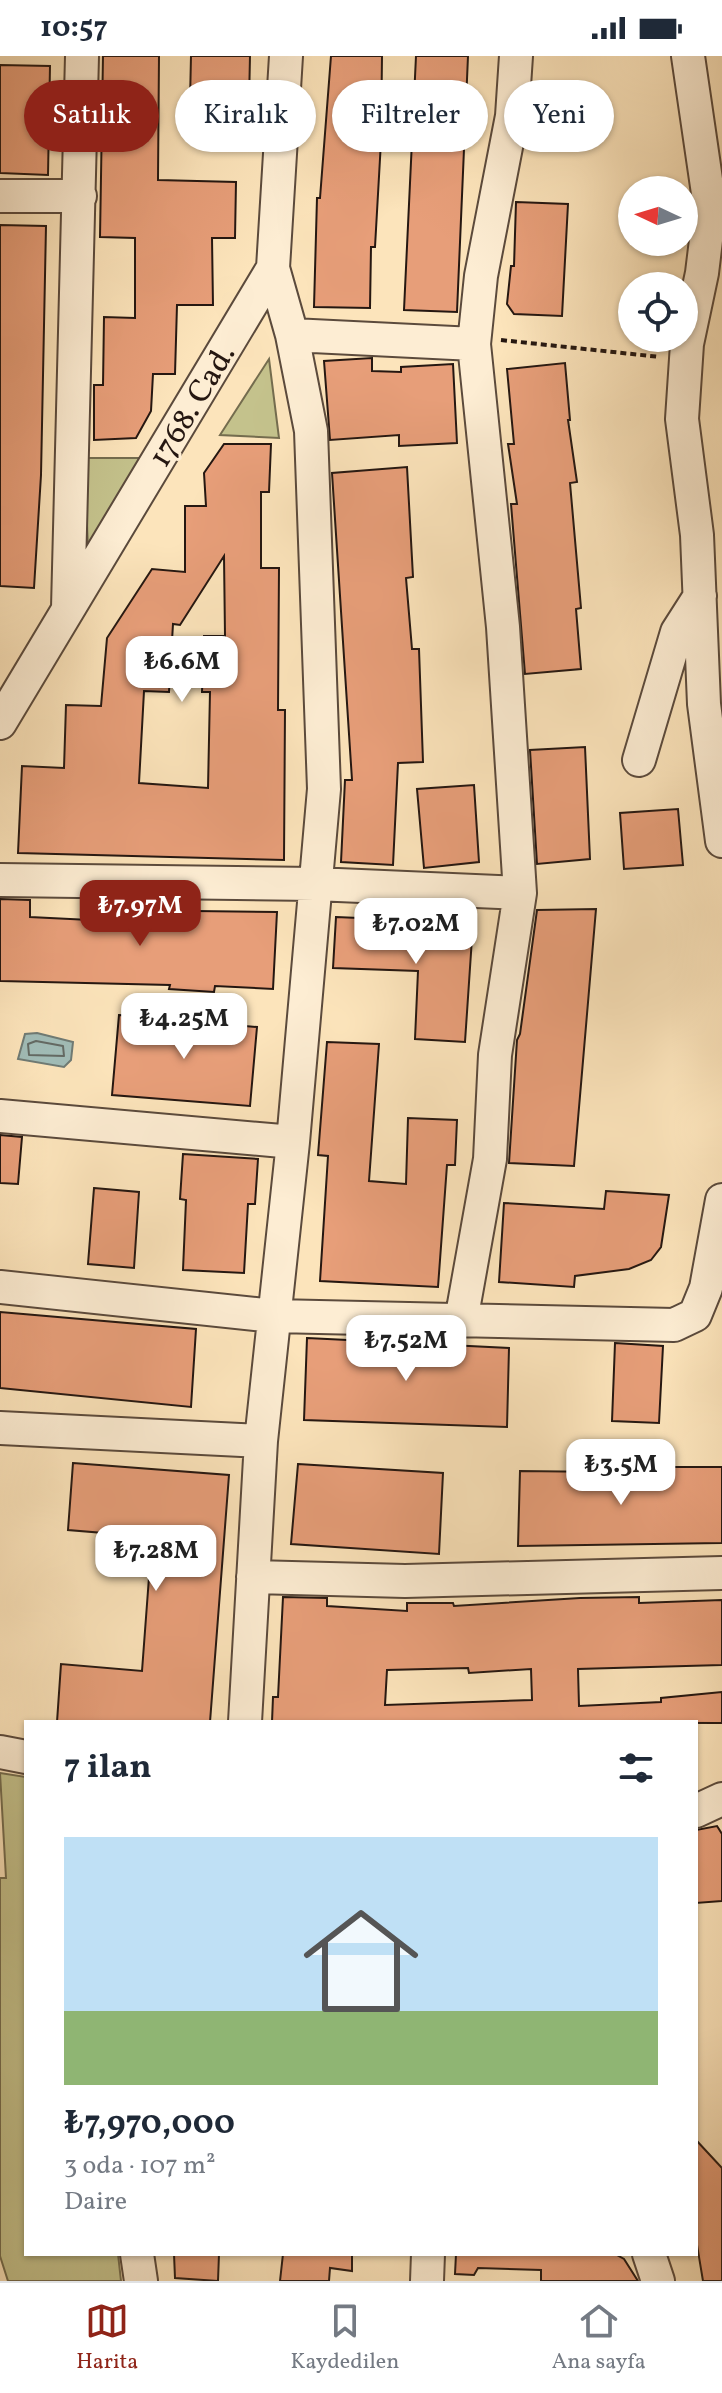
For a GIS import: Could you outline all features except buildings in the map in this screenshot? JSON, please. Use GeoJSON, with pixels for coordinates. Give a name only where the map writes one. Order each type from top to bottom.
{"type":"FeatureCollection","features":[{"type":"Feature","properties":{"kind":"street"},"geometry":{"type":"LineString","coordinates":[[67,611],[82,56]]}},
{"type":"Feature","properties":{"kind":"street","name":"1768. Cad."},"geometry":{"type":"LineString","coordinates":[[0,723],[273,268],[286,56]]}},
{"type":"Feature","properties":{"kind":"street"},"geometry":{"type":"LineString","coordinates":[[461,1321],[490,1159],[495,1055],[520,893],[503,627],[474,344],[481,276],[512,116],[516,56]]}},
{"type":"Feature","properties":{"kind":"street"},"geometry":{"type":"LineString","coordinates":[[688,56],[710,207],[686,360],[682,419],[697,535],[704,704],[717,766],[722,841]]}},
{"type":"Feature","properties":{"kind":"street"},"geometry":{"type":"LineString","coordinates":[[0,196],[80,196]]}},
{"type":"Feature","properties":{"kind":"street"},"geometry":{"type":"LineString","coordinates":[[245,1720],[261,1441],[293,1142],[324,789],[311,431],[292,335],[273,268]]}},
{"type":"Feature","properties":{"kind":"street"},"geometry":{"type":"LineString","coordinates":[[292,335],[474,344]]}},
{"type":"Feature","properties":{"kind":"street"},"geometry":{"type":"LineString","coordinates":[[639,760],[677,632],[700,596]]}},
{"type":"Feature","properties":{"kind":"street"},"geometry":{"type":"LineString","coordinates":[[0,880],[315,884],[520,893]]}},
{"type":"Feature","properties":{"kind":"street"},"geometry":{"type":"LineString","coordinates":[[0,1116],[293,1142]]}},
{"type":"Feature","properties":{"kind":"street"},"geometry":{"type":"LineString","coordinates":[[0,1287],[274,1316],[674,1325],[695,1315],[706,1288],[722,1200]]}},
{"type":"Feature","properties":{"kind":"street"},"geometry":{"type":"LineString","coordinates":[[0,1428],[261,1441]]}},
{"type":"Feature","properties":{"kind":"street"},"geometry":{"type":"LineString","coordinates":[[253,1577],[405,1581],[722,1573]]}},
{"type":"Feature","properties":{"kind":"street"},"geometry":{"type":"LineString","coordinates":[[0,1752],[24,1757]]}},
{"type":"Feature","properties":{"kind":"street"},"geometry":{"type":"LineString","coordinates":[[698,1810],[722,1799]]}},
{"type":"Feature","properties":{"kind":"street"},"geometry":{"type":"LineString","coordinates":[[137,2256],[141,2281]]}},
{"type":"Feature","properties":{"kind":"street"},"geometry":{"type":"LineString","coordinates":[[427,2281],[428,2256]]}},
{"type":"Feature","properties":{"kind":"street"},"geometry":{"type":"LineString","coordinates":[[650,2256],[658,2281]]}},
{"type":"Feature","properties":{"kind":"path"},"geometry":{"type":"LineString","coordinates":[[474,344],[497,339],[686,360]]}},
{"type":"Feature","properties":{"kind":"shaded area"},"geometry":{"type":"Polygon","coordinates":[[[269,359],[279,438],[220,435],[269,359]]]}},
{"type":"Feature","properties":{"kind":"shaded area"},"geometry":{"type":"Polygon","coordinates":[[[84,458],[144,458],[88,548],[84,458]]]}},
{"type":"Feature","properties":{"kind":"shaded area"},"geometry":{"type":"Polygon","coordinates":[[[0,1773],[24,1777],[24,2256],[118,2256],[121,2281],[8,2281],[0,2256],[0,1878],[6,1878],[0,1773]]]}},
{"type":"Feature","properties":{"kind":"water"},"geometry":{"type":"Polygon","coordinates":[[[37,1033],[73,1042],[71,1060],[64,1067],[18,1059],[25,1034],[37,1033]]]}}]}
